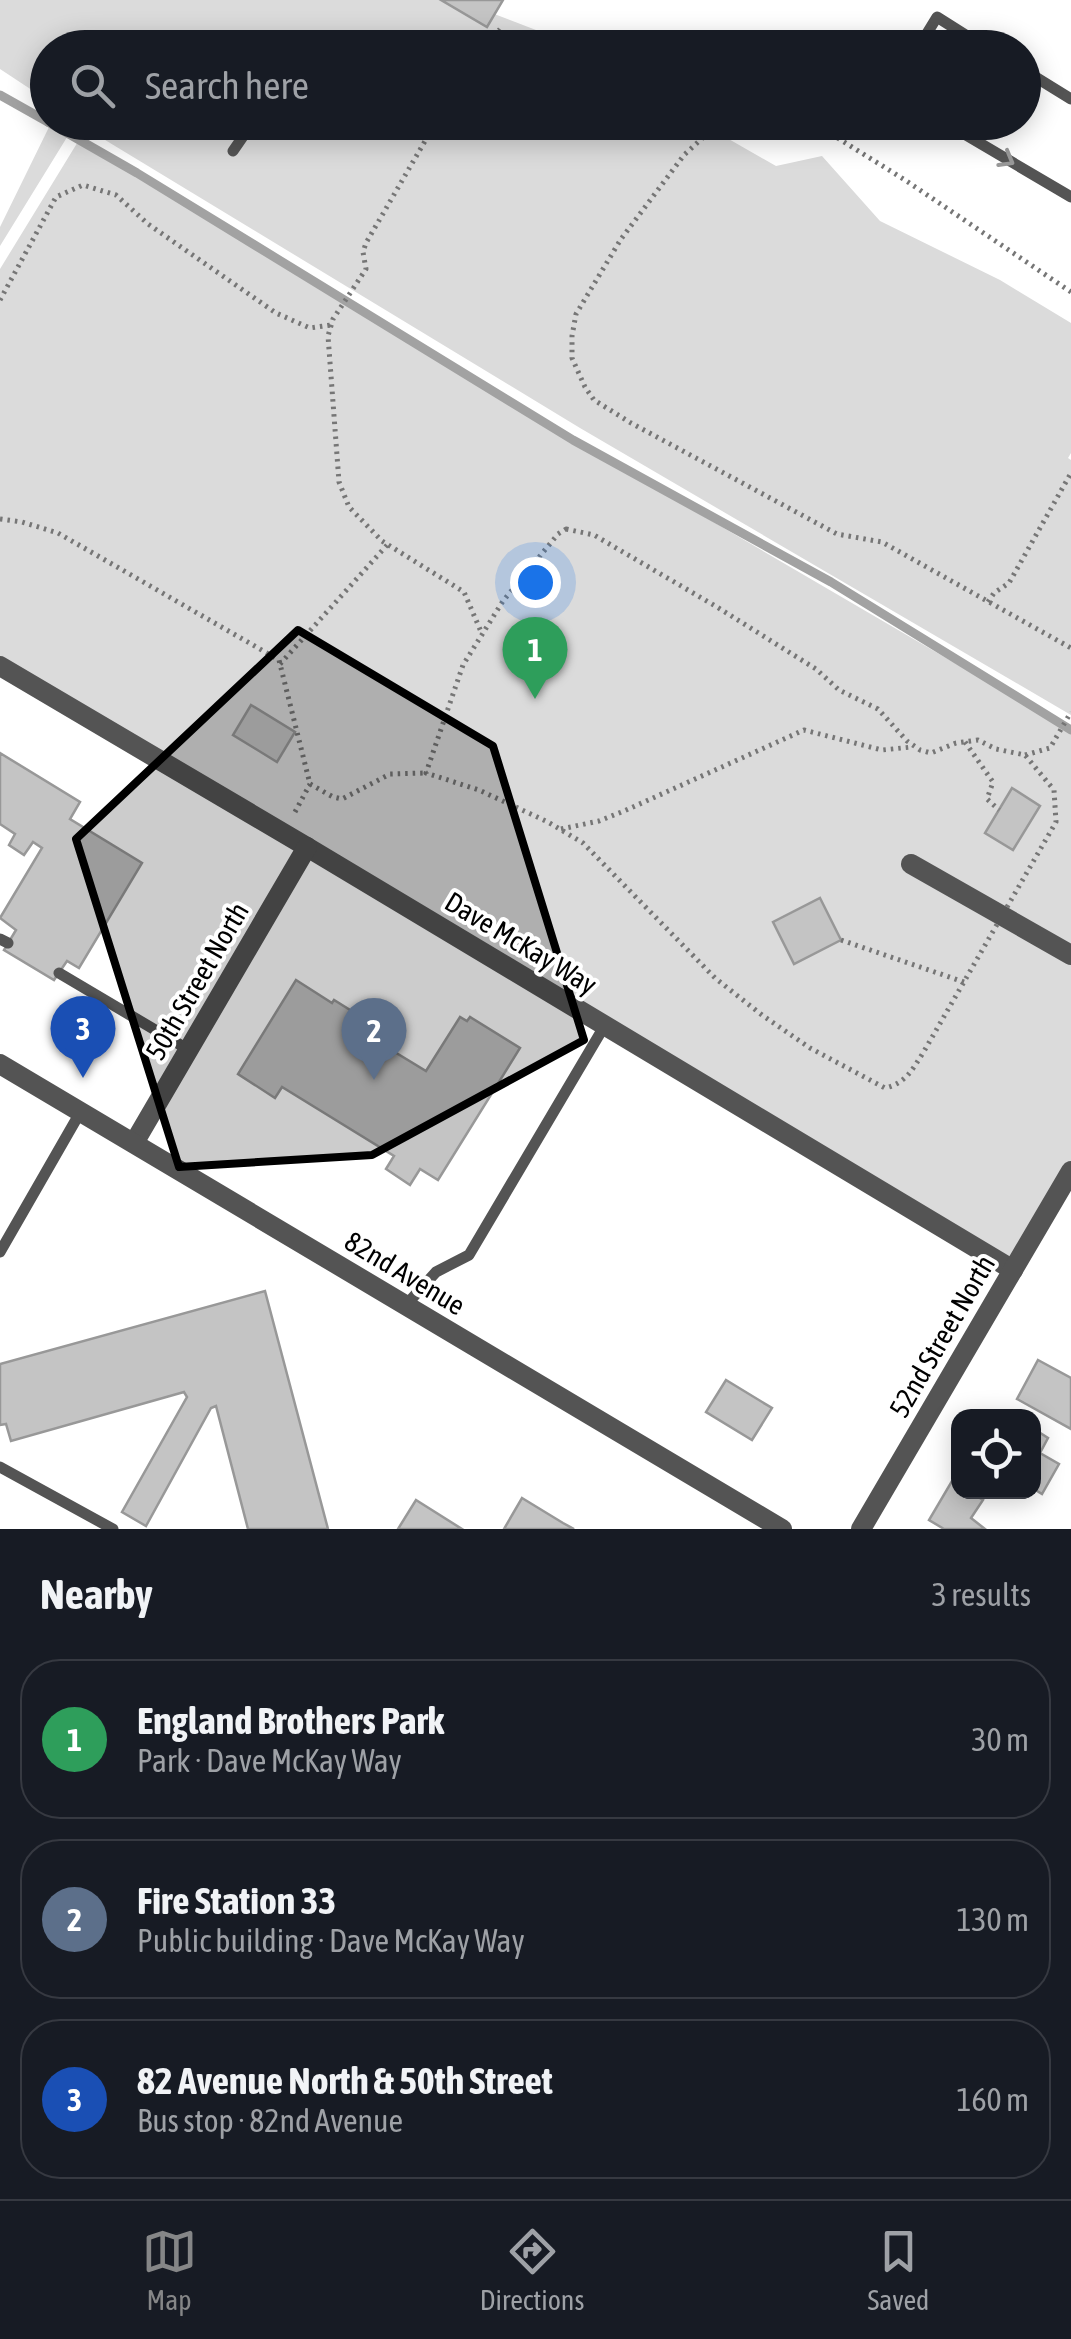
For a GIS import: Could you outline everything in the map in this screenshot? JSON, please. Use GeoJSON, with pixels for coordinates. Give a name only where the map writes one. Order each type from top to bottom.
{"type":"FeatureCollection","features":[{"type":"Feature","properties":{"kind":"street","name":"Dave McKay Way"},"geometry":{"type":"LineString","coordinates":[[0,666],[1013,1270]]}},
{"type":"Feature","properties":{"kind":"street","name":"50th Street North"},"geometry":{"type":"LineString","coordinates":[[134,1143],[307,847]]}},
{"type":"Feature","properties":{"kind":"street"},"geometry":{"type":"LineString","coordinates":[[911,864],[1071,955]]}},
{"type":"Feature","properties":{"kind":"street","name":"82nd Avenue"},"geometry":{"type":"LineString","coordinates":[[0,1064],[782,1529]]}},
{"type":"Feature","properties":{"kind":"street","name":"52nd Street North"},"geometry":{"type":"LineString","coordinates":[[862,1529],[1071,1172]]}},
{"type":"Feature","properties":{"kind":"lane"},"geometry":{"type":"LineString","coordinates":[[930,30],[938,18],[957,30]]}},
{"type":"Feature","properties":{"kind":"lane"},"geometry":{"type":"LineString","coordinates":[[1041,80],[1071,99]]}},
{"type":"Feature","properties":{"kind":"lane"},"geometry":{"type":"LineString","coordinates":[[233,151],[241,140]]}},
{"type":"Feature","properties":{"kind":"lane"},"geometry":{"type":"LineString","coordinates":[[974,140],[1071,197]]}},
{"type":"Feature","properties":{"kind":"lane"},"geometry":{"type":"LineString","coordinates":[[58,973],[189,1050]]}},
{"type":"Feature","properties":{"kind":"lane"},"geometry":{"type":"LineString","coordinates":[[406,1305],[436,1272],[470,1255],[604,1026]]}},
{"type":"Feature","properties":{"kind":"lane"},"geometry":{"type":"LineString","coordinates":[[0,1252],[80,1111]]}},
{"type":"Feature","properties":{"kind":"lane"},"geometry":{"type":"LineString","coordinates":[[0,1467],[114,1529]]}},
{"type":"Feature","properties":{"kind":"path"},"geometry":{"type":"LineString","coordinates":[[426,140],[366,243],[362,252],[366,269],[328,336],[339,482],[350,507],[388,544],[464,592],[482,634]]}},
{"type":"Feature","properties":{"kind":"path"},"geometry":{"type":"LineString","coordinates":[[700,140],[684,155],[620,239],[576,314],[572,358],[584,387],[594,400],[631,423],[806,518],[837,534],[882,542],[1071,648]]}},
{"type":"Feature","properties":{"kind":"path"},"geometry":{"type":"LineString","coordinates":[[841,140],[1071,292]]}},
{"type":"Feature","properties":{"kind":"path"},"geometry":{"type":"LineString","coordinates":[[0,300],[56,197],[83,185],[116,195],[148,224],[276,313],[310,328],[331,325]]}},
{"type":"Feature","properties":{"kind":"path"},"geometry":{"type":"LineString","coordinates":[[988,602],[1009,583],[1071,472]]}},
{"type":"Feature","properties":{"kind":"path"},"geometry":{"type":"LineString","coordinates":[[0,518],[58,533],[279,660],[310,784],[288,823]]}},
{"type":"Feature","properties":{"kind":"path"},"geometry":{"type":"LineString","coordinates":[[426,773],[463,664],[503,601],[566,529],[594,535],[717,606],[816,669],[839,690],[878,708],[920,750],[931,753],[978,740],[996,749],[1025,755],[1050,748],[1071,712]]}},
{"type":"Feature","properties":{"kind":"path"},"geometry":{"type":"LineString","coordinates":[[280,664],[388,544]]}},
{"type":"Feature","properties":{"kind":"path"},"geometry":{"type":"LineString","coordinates":[[560,829],[598,821],[804,730],[882,750],[914,746]]}},
{"type":"Feature","properties":{"kind":"path"},"geometry":{"type":"LineString","coordinates":[[966,742],[992,782],[987,799],[998,810]]}},
{"type":"Feature","properties":{"kind":"path"},"geometry":{"type":"LineString","coordinates":[[310,784],[342,799],[390,774],[426,773],[478,790],[560,829],[583,843],[730,990],[810,1048],[885,1088],[905,1080],[1056,822],[1054,790],[1025,755]]}},
{"type":"Feature","properties":{"kind":"path"},"geometry":{"type":"LineString","coordinates":[[841,940],[964,982]]}},
{"type":"Feature","properties":{"kind":"highlighted area"},"geometry":{"type":"Polygon","coordinates":[[[298,630],[493,746],[584,1040],[372,1155],[179,1167],[76,839],[298,630]]]}},
{"type":"Feature","properties":{"kind":"shaded area"},"geometry":{"type":"Polygon","coordinates":[[[0,0],[458,0],[536,30],[30,30],[30,89],[0,69],[0,0]]]}},
{"type":"Feature","properties":{"kind":"shaded area"},"geometry":{"type":"Polygon","coordinates":[[[43,140],[65,140],[0,246],[0,227],[43,140]]]}},
{"type":"Feature","properties":{"kind":"shaded area"},"geometry":{"type":"Polygon","coordinates":[[[79,140],[573,440],[1071,731],[1071,1172],[1013,1270],[0,668],[0,269],[79,140]]]}},
{"type":"Feature","properties":{"kind":"shaded area"},"geometry":{"type":"Polygon","coordinates":[[[105,140],[730,140],[776,166],[822,156],[880,221],[1000,280],[1071,323],[1071,715],[580,428],[105,140]]]}},
{"type":"Feature","properties":{"kind":"building"},"geometry":{"type":"Polygon","coordinates":[[[441,0],[503,0],[487,27],[441,0]]]}},
{"type":"Feature","properties":{"kind":"building"},"geometry":{"type":"Polygon","coordinates":[[[251,705],[295,732],[277,762],[233,735],[251,705]]]}},
{"type":"Feature","properties":{"kind":"building"},"geometry":{"type":"Polygon","coordinates":[[[0,753],[80,802],[70,819],[142,863],[79,968],[67,961],[54,980],[4,950],[16,930],[0,918],[42,848],[33,842],[24,855],[9,845],[15,834],[0,824],[0,753]]]}},
{"type":"Feature","properties":{"kind":"building"},"geometry":{"type":"Polygon","coordinates":[[[1012,788],[1040,806],[1013,850],[985,833],[1012,788]]]}},
{"type":"Feature","properties":{"kind":"building"},"geometry":{"type":"Polygon","coordinates":[[[820,898],[841,940],[794,964],[773,922],[820,898]]]}},
{"type":"Feature","properties":{"kind":"building"},"geometry":{"type":"Polygon","coordinates":[[[296,980],[358,1015],[352,1026],[426,1071],[460,1017],[467,1021],[470,1017],[520,1048],[438,1180],[420,1169],[410,1185],[386,1169],[394,1156],[282,1087],[275,1098],[238,1074],[296,980]]]}},
{"type":"Feature","properties":{"kind":"building"},"geometry":{"type":"Polygon","coordinates":[[[265,1291],[328,1529],[248,1529],[216,1406],[211,1408],[146,1526],[122,1512],[187,1397],[184,1392],[11,1441],[6,1424],[0,1425],[0,1364],[265,1291]]]}},
{"type":"Feature","properties":{"kind":"building"},"geometry":{"type":"Polygon","coordinates":[[[1038,1360],[1071,1378],[1071,1429],[1041,1409],[1017,1399],[1038,1360]]]}},
{"type":"Feature","properties":{"kind":"building"},"geometry":{"type":"Polygon","coordinates":[[[726,1380],[772,1408],[752,1440],[706,1412],[726,1380]]]}},
{"type":"Feature","properties":{"kind":"building"},"geometry":{"type":"Polygon","coordinates":[[[1041,1454],[1059,1464],[1041,1493],[1041,1454]]]}},
{"type":"Feature","properties":{"kind":"building"},"geometry":{"type":"Polygon","coordinates":[[[951,1483],[951,1499],[983,1500],[971,1518],[985,1529],[944,1529],[929,1520],[951,1483]]]}},
{"type":"Feature","properties":{"kind":"building"},"geometry":{"type":"Polygon","coordinates":[[[522,1498],[563,1523],[574,1529],[504,1529],[522,1498]]]}},
{"type":"Feature","properties":{"kind":"building"},"geometry":{"type":"Polygon","coordinates":[[[416,1500],[462,1529],[398,1529],[416,1500]]]}},
{"type":"Feature","properties":{"kind":"waterway"},"geometry":{"type":"LineString","coordinates":[[0,95],[30,112]]}},
{"type":"Feature","properties":{"kind":"waterway"},"geometry":{"type":"LineString","coordinates":[[79,140],[573,440],[831,582],[1071,730]]}},
{"type":"Feature","properties":{"kind":"place","name":"England Brothers Park"},"geometry":{"type":"Point","coordinates":[535,699]}},
{"type":"Feature","properties":{"kind":"place","name":"82 Avenue North & 50th Street"},"geometry":{"type":"Point","coordinates":[83,1078]}},
{"type":"Feature","properties":{"kind":"place","name":"Fire Station 33"},"geometry":{"type":"Point","coordinates":[374,1080]}}]}
